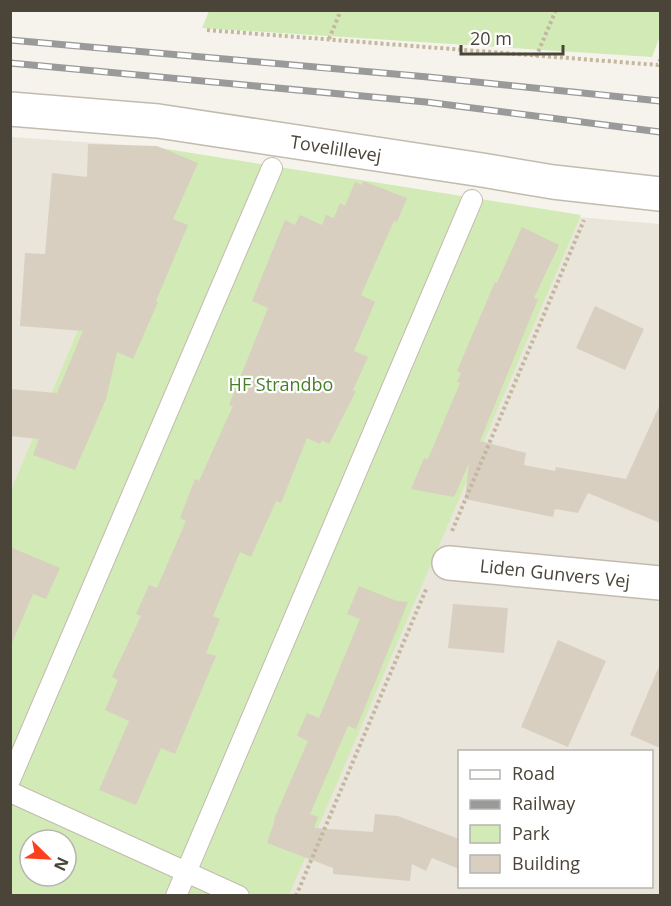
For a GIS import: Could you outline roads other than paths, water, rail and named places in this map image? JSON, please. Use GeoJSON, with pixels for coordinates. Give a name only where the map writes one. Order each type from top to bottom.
{"type":"FeatureCollection","features":[{"type":"Feature","properties":{"kind":"street","name":"Tovelillevej"},"geometry":{"type":"LineString","coordinates":[[10,109],[158,121],[553,182],[660,194]]}},
{"type":"Feature","properties":{"kind":"street","name":"Liden Gunvers Vej"},"geometry":{"type":"LineString","coordinates":[[449,563],[660,583]]}},
{"type":"Feature","properties":{"kind":"lane"},"geometry":{"type":"LineString","coordinates":[[10,780],[272,168]]}},
{"type":"Feature","properties":{"kind":"lane"},"geometry":{"type":"LineString","coordinates":[[176,896],[472,200]]}},
{"type":"Feature","properties":{"kind":"lane"},"geometry":{"type":"LineString","coordinates":[[10,792],[239,896]]}},
{"type":"Feature","properties":{"kind":"railway"},"geometry":{"type":"LineString","coordinates":[[10,40],[428,77],[660,101]]}},
{"type":"Feature","properties":{"kind":"railway"},"geometry":{"type":"LineString","coordinates":[[10,63],[426,102],[660,132]]}},
{"type":"Feature","properties":{"kind":"park label","name":"HF Strandbo"},"geometry":{"type":"Point","coordinates":[281,384]}}]}
